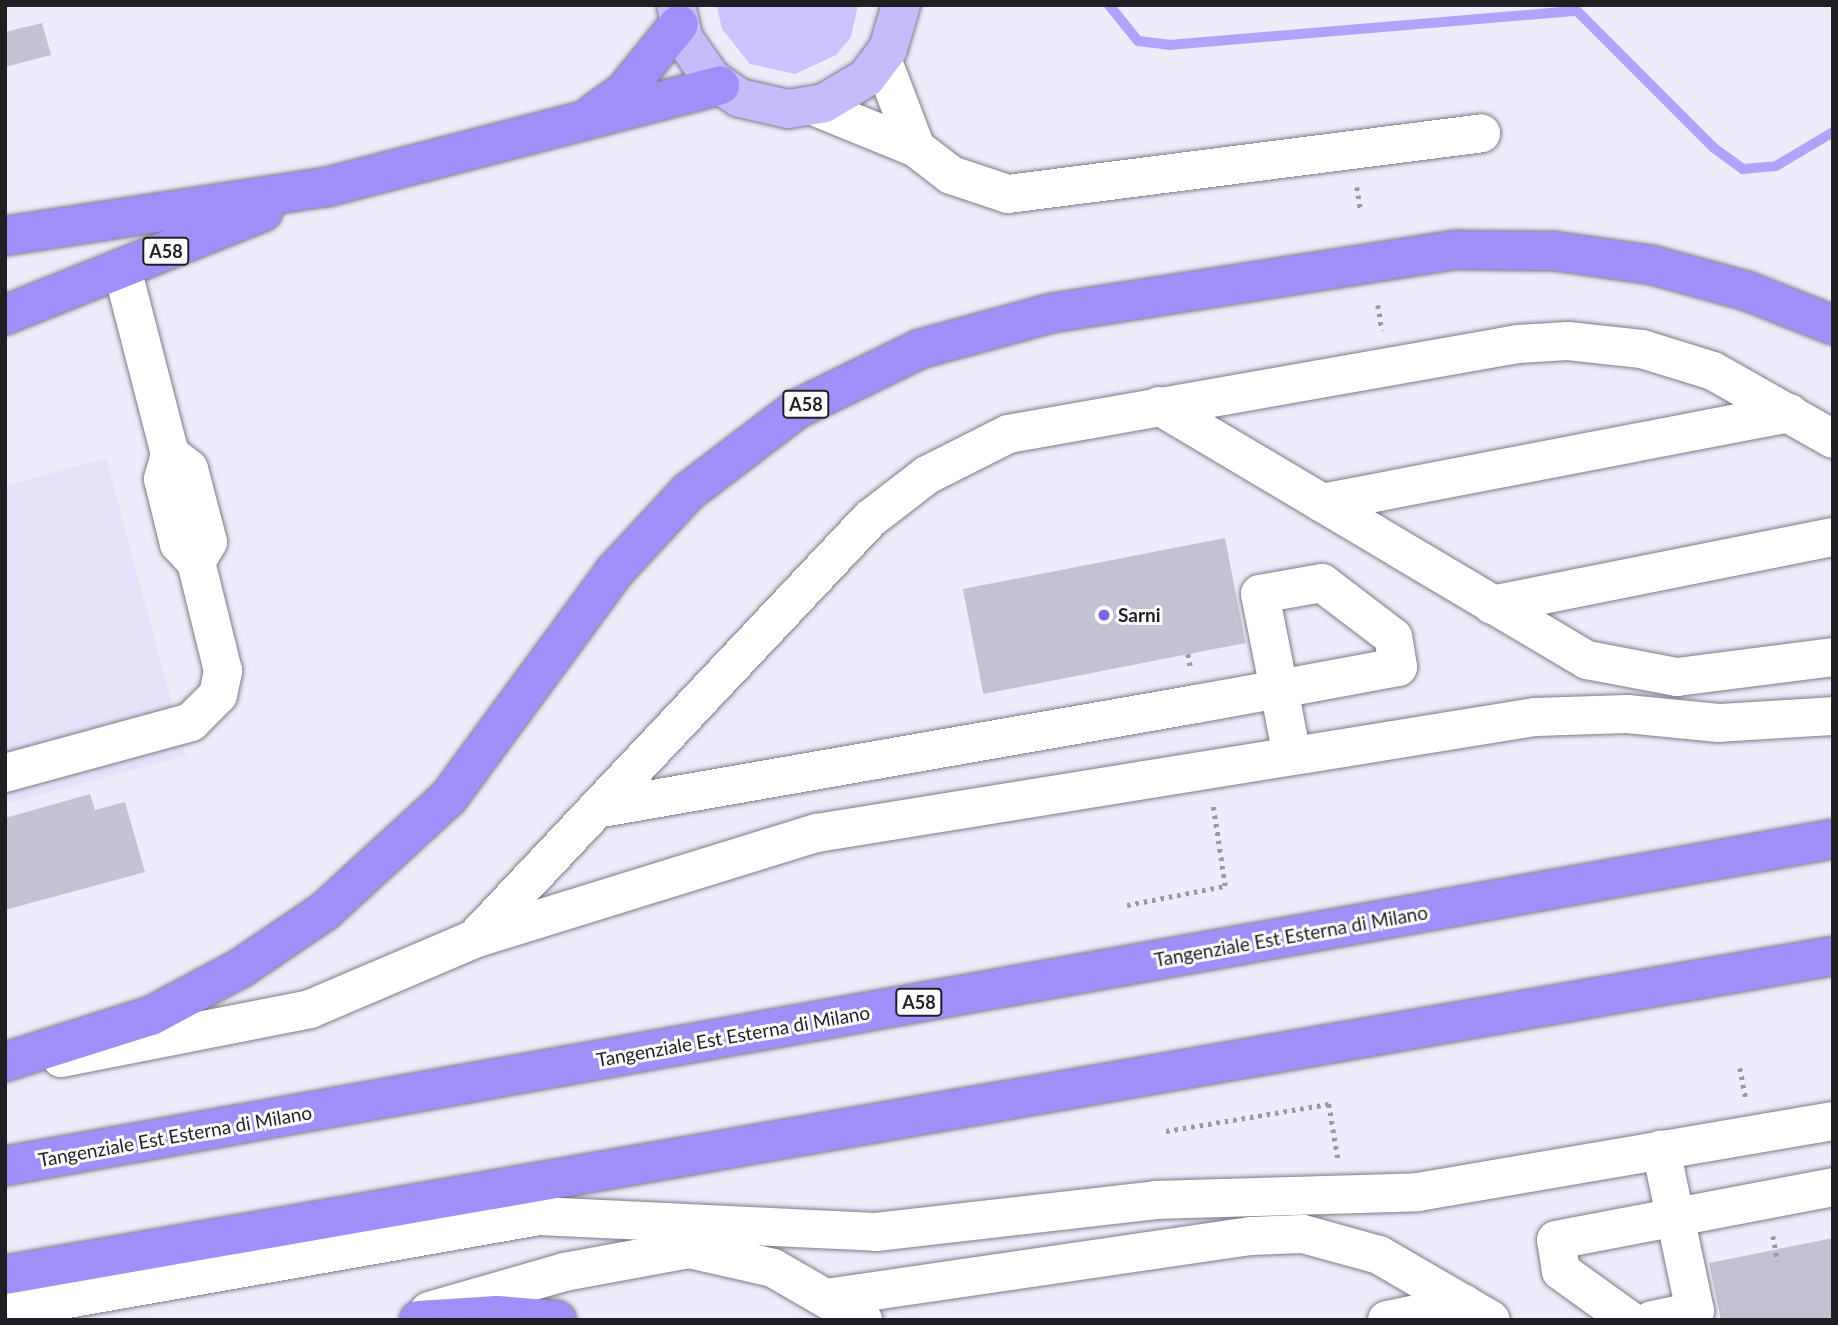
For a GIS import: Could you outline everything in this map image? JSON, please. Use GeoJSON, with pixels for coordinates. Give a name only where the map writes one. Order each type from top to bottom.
{"type":"FeatureCollection","features":[{"type":"Feature","properties":{"kind":"highway","name":"A58"},"geometry":{"type":"LineString","coordinates":[[584,121],[624,92],[677,14]]}},
{"type":"Feature","properties":{"kind":"highway","name":"A58"},"geometry":{"type":"LineString","coordinates":[[5,236],[327,187],[720,85]]}},
{"type":"Feature","properties":{"kind":"highway","name":"A58"},"geometry":{"type":"LineString","coordinates":[[5,315],[327,187]]}},
{"type":"Feature","properties":{"kind":"highway","name":"A58"},"geometry":{"type":"LineString","coordinates":[[5,1062],[151,1016],[241,968],[325,911],[450,797],[614,572],[688,492],[797,409],[920,349],[1052,313],[1466,250],[1554,251],[1652,265],[1747,291],[1833,325]]}},
{"type":"Feature","properties":{"kind":"highway","name":"Tangenziale Est Esterna di Milano"},"geometry":{"type":"LineString","coordinates":[[5,1166],[1833,839]]}},
{"type":"Feature","properties":{"kind":"highway"},"geometry":{"type":"LineString","coordinates":[[5,1275],[1833,957]]}},
{"type":"Feature","properties":{"kind":"highway"},"geometry":{"type":"LineString","coordinates":[[419,1320],[497,1315],[557,1320]]}},
{"type":"Feature","properties":{"kind":"main road"},"geometry":{"type":"LineString","coordinates":[[677,14],[695,60],[720,85],[764,106],[813,106],[847,93],[882,59],[901,5]]}},
{"type":"Feature","properties":{"kind":"lane"},"geometry":{"type":"LineString","coordinates":[[882,59],[916,148]]}},
{"type":"Feature","properties":{"kind":"lane"},"geometry":{"type":"LineString","coordinates":[[813,106],[916,148],[951,175],[1024,195],[1480,133]]}},
{"type":"Feature","properties":{"kind":"lane"},"geometry":{"type":"LineString","coordinates":[[5,773],[191,722],[208,710],[223,671],[196,562],[208,542],[189,469],[170,454],[122,269]]}},
{"type":"Feature","properties":{"kind":"lane"},"geometry":{"type":"LineString","coordinates":[[474,939],[602,808],[897,496],[950,461],[1025,429],[1518,344],[1568,341],[1642,349],[1689,363],[1789,412],[1833,439]]}},
{"type":"Feature","properties":{"kind":"lane"},"geometry":{"type":"LineString","coordinates":[[1159,406],[1575,655],[1638,674],[1703,675],[1833,657]]}},
{"type":"Feature","properties":{"kind":"lane"},"geometry":{"type":"LineString","coordinates":[[1322,503],[1789,412]]}},
{"type":"Feature","properties":{"kind":"lane"},"geometry":{"type":"LineString","coordinates":[[1492,605],[1833,537]]}},
{"type":"Feature","properties":{"kind":"lane"},"geometry":{"type":"LineString","coordinates":[[602,808],[1279,689],[1292,756]]}},
{"type":"Feature","properties":{"kind":"lane"},"geometry":{"type":"LineString","coordinates":[[5,1069],[289,1015],[373,987],[474,939],[817,833],[1535,717],[1627,714],[1719,723],[1833,716]]}},
{"type":"Feature","properties":{"kind":"lane"},"geometry":{"type":"LineString","coordinates":[[5,1310],[539,1216],[876,1232],[1156,1200],[1384,1195],[1833,1121]]}},
{"type":"Feature","properties":{"kind":"lane"},"geometry":{"type":"LineString","coordinates":[[1652,1320],[1695,1311],[1661,1150]]}},
{"type":"Feature","properties":{"kind":"lane"},"geometry":{"type":"LineString","coordinates":[[1629,1320],[1561,1271],[1556,1240],[1833,1187]]}},
{"type":"Feature","properties":{"kind":"lane"},"geometry":{"type":"LineString","coordinates":[[684,1224],[863,1320]]}},
{"type":"Feature","properties":{"kind":"lane"},"geometry":{"type":"LineString","coordinates":[[825,1298],[1290,1234],[1367,1249],[1477,1312]]}},
{"type":"Feature","properties":{"kind":"lane"},"geometry":{"type":"LineString","coordinates":[[401,1320],[654,1252],[706,1250],[751,1260]]}},
{"type":"Feature","properties":{"kind":"lane"},"geometry":{"type":"LineString","coordinates":[[1387,1320],[1477,1312]]}},
{"type":"Feature","properties":{"kind":"path"},"geometry":{"type":"LineString","coordinates":[[1167,1131],[1329,1104],[1339,1169]]}},
{"type":"Feature","properties":{"kind":"shaded area"},"geometry":{"type":"Polygon","coordinates":[[[858,5],[851,37],[836,55],[795,74],[750,64],[722,29],[717,7],[858,5]]]}},
{"type":"Feature","properties":{"kind":"shaded area"},"geometry":{"type":"Polygon","coordinates":[[[106,458],[186,756],[5,804],[5,486],[106,458]]]}},
{"type":"Feature","properties":{"kind":"building"},"geometry":{"type":"Polygon","coordinates":[[[42,23],[51,55],[5,67],[5,32],[42,23]]]}},
{"type":"Feature","properties":{"kind":"building","name":"Sarni"},"geometry":{"type":"Polygon","coordinates":[[[1225,538],[1245,643],[983,694],[963,589],[1225,538]]]}},
{"type":"Feature","properties":{"kind":"building"},"geometry":{"type":"Polygon","coordinates":[[[90,794],[95,810],[125,802],[145,872],[5,910],[5,818],[90,794]]]}},
{"type":"Feature","properties":{"kind":"building"},"geometry":{"type":"Polygon","coordinates":[[[1833,1238],[1833,1320],[1721,1320],[1709,1263],[1833,1238]]]}},
{"type":"Feature","properties":{"kind":"waterway"},"geometry":{"type":"LineString","coordinates":[[1109,5],[1138,41],[1169,45],[1577,11],[1714,148],[1743,169],[1776,166],[1833,132]]}},
{"type":"Feature","properties":{"kind":"place","name":"Sarni"},"geometry":{"type":"Point","coordinates":[1104,615]}}]}
